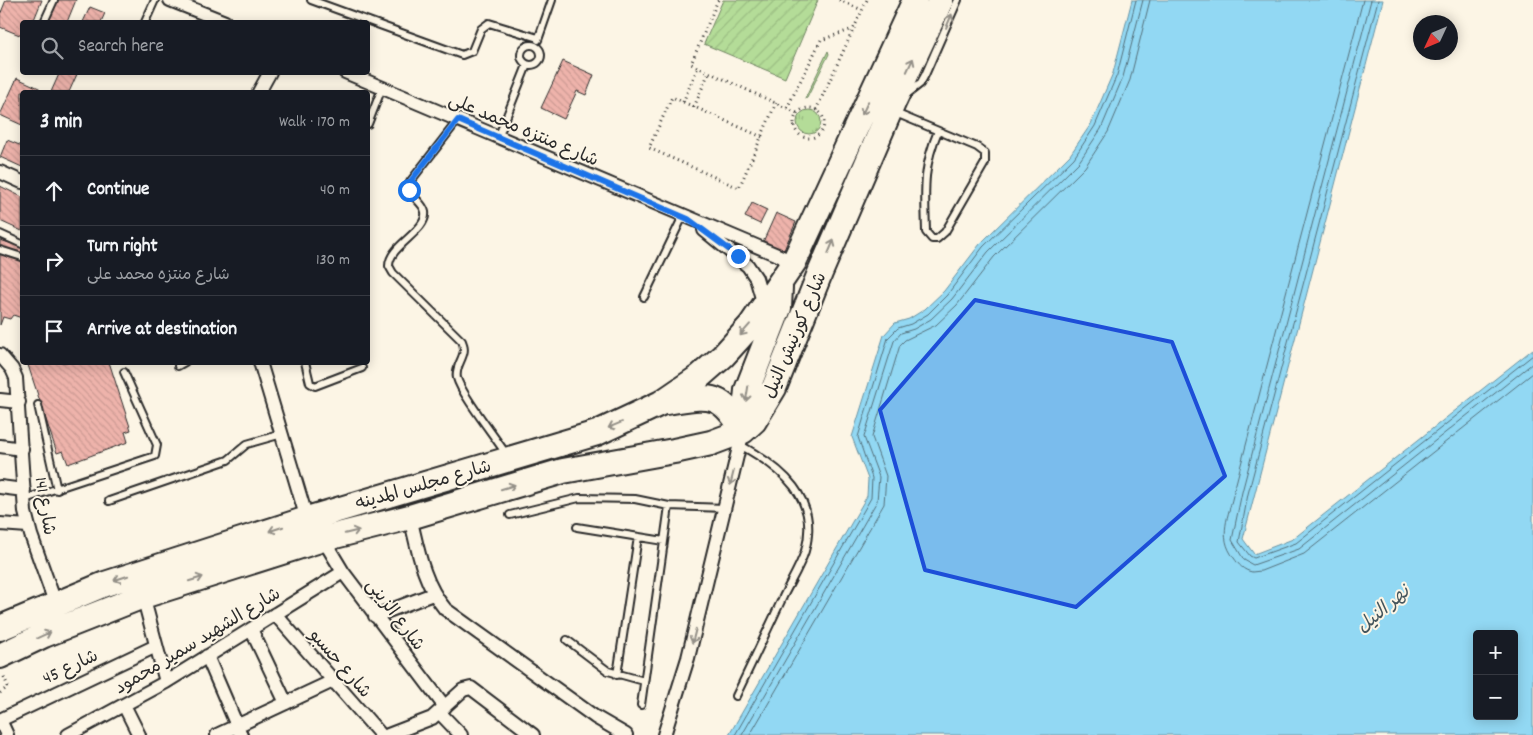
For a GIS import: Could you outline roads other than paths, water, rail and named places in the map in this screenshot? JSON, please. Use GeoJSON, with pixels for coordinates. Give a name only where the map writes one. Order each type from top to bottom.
{"type":"FeatureCollection","features":[{"type":"Feature","properties":{"kind":"highway","name":"شارع كورنيش النيل"},"geometry":{"type":"LineString","coordinates":[[794,262],[916,0]]}},
{"type":"Feature","properties":{"kind":"highway","name":"شارع كورنيش النيل"},"geometry":{"type":"LineString","coordinates":[[742,438],[774,388],[820,273],[940,0]]}},
{"type":"Feature","properties":{"kind":"highway","name":"شارع مجلس المدينه"},"geometry":{"type":"LineString","coordinates":[[0,628],[104,584],[307,519],[597,433],[661,402],[699,376],[723,356],[751,325],[794,262]]}},
{"type":"Feature","properties":{"kind":"highway"},"geometry":{"type":"LineString","coordinates":[[742,438],[747,390],[779,308],[780,282]]}},
{"type":"Feature","properties":{"kind":"highway"},"geometry":{"type":"LineString","coordinates":[[661,402],[700,397],[710,398],[732,410],[742,438]]}},
{"type":"Feature","properties":{"kind":"highway","name":"شارع مجلس المدينه"},"geometry":{"type":"LineString","coordinates":[[0,656],[44,635],[142,596],[324,539],[410,517],[563,471],[742,438]]}},
{"type":"Feature","properties":{"kind":"street"},"geometry":{"type":"LineString","coordinates":[[170,0],[190,4],[221,20]]}},
{"type":"Feature","properties":{"kind":"street"},"geometry":{"type":"LineString","coordinates":[[260,90],[268,75]]}},
{"type":"Feature","properties":{"kind":"street","name":"شارع منتزه محمد على"},"geometry":{"type":"LineString","coordinates":[[352,75],[752,246],[794,262]]}},
{"type":"Feature","properties":{"kind":"street"},"geometry":{"type":"LineString","coordinates":[[0,172],[20,181]]}},
{"type":"Feature","properties":{"kind":"street","name":"شارع منتزه محمد على"},"geometry":{"type":"LineString","coordinates":[[686,217],[748,266],[756,278],[764,305]]}},
{"type":"Feature","properties":{"kind":"street"},"geometry":{"type":"LineString","coordinates":[[748,266],[752,246]]}},
{"type":"Feature","properties":{"kind":"street","name":"شارع 141"},"geometry":{"type":"LineString","coordinates":[[0,355],[12,369],[16,378],[28,526],[56,605]]}},
{"type":"Feature","properties":{"kind":"street"},"geometry":{"type":"LineString","coordinates":[[261,365],[307,519]]}},
{"type":"Feature","properties":{"kind":"street"},"geometry":{"type":"LineString","coordinates":[[0,400],[19,402]]}},
{"type":"Feature","properties":{"kind":"street","name":"شارع كورنيش النيل"},"geometry":{"type":"LineString","coordinates":[[664,735],[688,658],[742,438]]}},
{"type":"Feature","properties":{"kind":"street"},"geometry":{"type":"LineString","coordinates":[[0,446],[22,448]]}},
{"type":"Feature","properties":{"kind":"street"},"geometry":{"type":"LineString","coordinates":[[0,487],[24,495]]}},
{"type":"Feature","properties":{"kind":"street"},"geometry":{"type":"LineString","coordinates":[[410,517],[422,568],[433,594],[445,609],[595,717],[626,735]]}},
{"type":"Feature","properties":{"kind":"street"},"geometry":{"type":"LineString","coordinates":[[0,524],[28,526]]}},
{"type":"Feature","properties":{"kind":"street","name":"شارع الزينى"},"geometry":{"type":"LineString","coordinates":[[324,539],[343,572],[461,735]]}},
{"type":"Feature","properties":{"kind":"street","name":"شارع الشهيد سمير محمود"},"geometry":{"type":"LineString","coordinates":[[68,735],[166,682],[343,572]]}},
{"type":"Feature","properties":{"kind":"street"},"geometry":{"type":"LineString","coordinates":[[375,616],[433,594]]}},
{"type":"Feature","properties":{"kind":"street"},"geometry":{"type":"LineString","coordinates":[[142,596],[166,682]]}},
{"type":"Feature","properties":{"kind":"street","name":"شارع حسبو"},"geometry":{"type":"LineString","coordinates":[[275,614],[382,735]]}},
{"type":"Feature","properties":{"kind":"street"},"geometry":{"type":"LineString","coordinates":[[251,628],[286,702]]}},
{"type":"Feature","properties":{"kind":"street","name":"شارع 45"},"geometry":{"type":"LineString","coordinates":[[0,720],[156,646]]}},
{"type":"Feature","properties":{"kind":"street"},"geometry":{"type":"LineString","coordinates":[[206,656],[239,730]]}},
{"type":"Feature","properties":{"kind":"street"},"geometry":{"type":"LineString","coordinates":[[217,735],[239,730],[286,702],[333,681]]}},
{"type":"Feature","properties":{"kind":"street"},"geometry":{"type":"LineString","coordinates":[[389,735],[425,722],[463,690],[471,688],[532,735]]}},
{"type":"Feature","properties":{"kind":"street"},"geometry":{"type":"LineString","coordinates":[[124,704],[137,732],[124,735]]}},
{"type":"Feature","properties":{"kind":"street"},"geometry":{"type":"LineString","coordinates":[[0,720],[7,735]]}},
{"type":"Feature","properties":{"kind":"lane"},"geometry":{"type":"LineString","coordinates":[[45,20],[54,0]]}},
{"type":"Feature","properties":{"kind":"lane"},"geometry":{"type":"LineString","coordinates":[[146,20],[156,0]]}},
{"type":"Feature","properties":{"kind":"lane"},"geometry":{"type":"LineString","coordinates":[[311,0],[366,20]]}},
{"type":"Feature","properties":{"kind":"lane"},"geometry":{"type":"LineString","coordinates":[[536,46],[552,0]]}},
{"type":"Feature","properties":{"kind":"lane"},"geometry":{"type":"LineString","coordinates":[[938,131],[929,155],[925,173],[926,232],[932,239],[937,239],[945,232],[986,158],[982,150],[938,131],[892,106],[920,84],[958,0]]}},
{"type":"Feature","properties":{"kind":"lane"},"geometry":{"type":"LineString","coordinates":[[370,21],[462,55],[472,52],[481,29],[489,23],[538,38]]}},
{"type":"Feature","properties":{"kind":"lane"},"geometry":{"type":"LineString","coordinates":[[527,45],[536,46],[540,50],[540,59],[534,65],[528,64],[522,59],[522,51],[527,45]]}},
{"type":"Feature","properties":{"kind":"lane"},"geometry":{"type":"LineString","coordinates":[[498,138],[528,64]]}},
{"type":"Feature","properties":{"kind":"lane"},"geometry":{"type":"LineString","coordinates":[[370,119],[382,88]]}},
{"type":"Feature","properties":{"kind":"lane"},"geometry":{"type":"LineString","coordinates":[[458,120],[410,182],[409,190],[424,208],[425,216],[421,224],[392,255],[389,266],[462,341],[465,351],[458,368],[459,384],[510,459]]}},
{"type":"Feature","properties":{"kind":"lane"},"geometry":{"type":"LineString","coordinates":[[644,297],[686,217]]}},
{"type":"Feature","properties":{"kind":"lane"},"geometry":{"type":"LineString","coordinates":[[0,234],[20,243]]}},
{"type":"Feature","properties":{"kind":"lane"},"geometry":{"type":"LineString","coordinates":[[0,250],[20,256]]}},
{"type":"Feature","properties":{"kind":"lane"},"geometry":{"type":"LineString","coordinates":[[306,365],[310,383],[315,386],[362,368]]}},
{"type":"Feature","properties":{"kind":"lane"},"geometry":{"type":"LineString","coordinates":[[24,495],[57,490],[152,458],[158,453],[157,445],[124,372]]}},
{"type":"Feature","properties":{"kind":"lane"},"geometry":{"type":"LineString","coordinates":[[38,405],[57,490]]}},
{"type":"Feature","properties":{"kind":"lane"},"geometry":{"type":"LineString","coordinates":[[108,501],[228,460],[248,444],[282,434]]}},
{"type":"Feature","properties":{"kind":"lane"},"geometry":{"type":"LineString","coordinates":[[736,696],[805,551],[809,520],[803,500],[792,482],[742,438]]}},
{"type":"Feature","properties":{"kind":"lane"},"geometry":{"type":"LineString","coordinates":[[510,516],[579,498],[635,499],[669,506],[725,508]]}},
{"type":"Feature","properties":{"kind":"lane"},"geometry":{"type":"LineString","coordinates":[[641,704],[669,506]]}},
{"type":"Feature","properties":{"kind":"lane"},"geometry":{"type":"LineString","coordinates":[[577,526],[664,541]]}},
{"type":"Feature","properties":{"kind":"lane"},"geometry":{"type":"LineString","coordinates":[[617,675],[638,536]]}},
{"type":"Feature","properties":{"kind":"lane"},"geometry":{"type":"LineString","coordinates":[[567,640],[602,668],[617,675],[644,681]]}},
{"type":"Feature","properties":{"kind":"water","name":"نهر النيل"},"geometry":{"type":"Polygon","coordinates":[[[1132,0],[1383,0],[1243,539],[1254,554],[1293,539],[1533,349],[1533,735],[729,735],[867,496],[868,479],[852,437],[884,335],[895,323],[909,319],[925,309],[944,291],[980,244],[1070,155],[1091,124],[1113,73],[1132,0]]]}}]}
